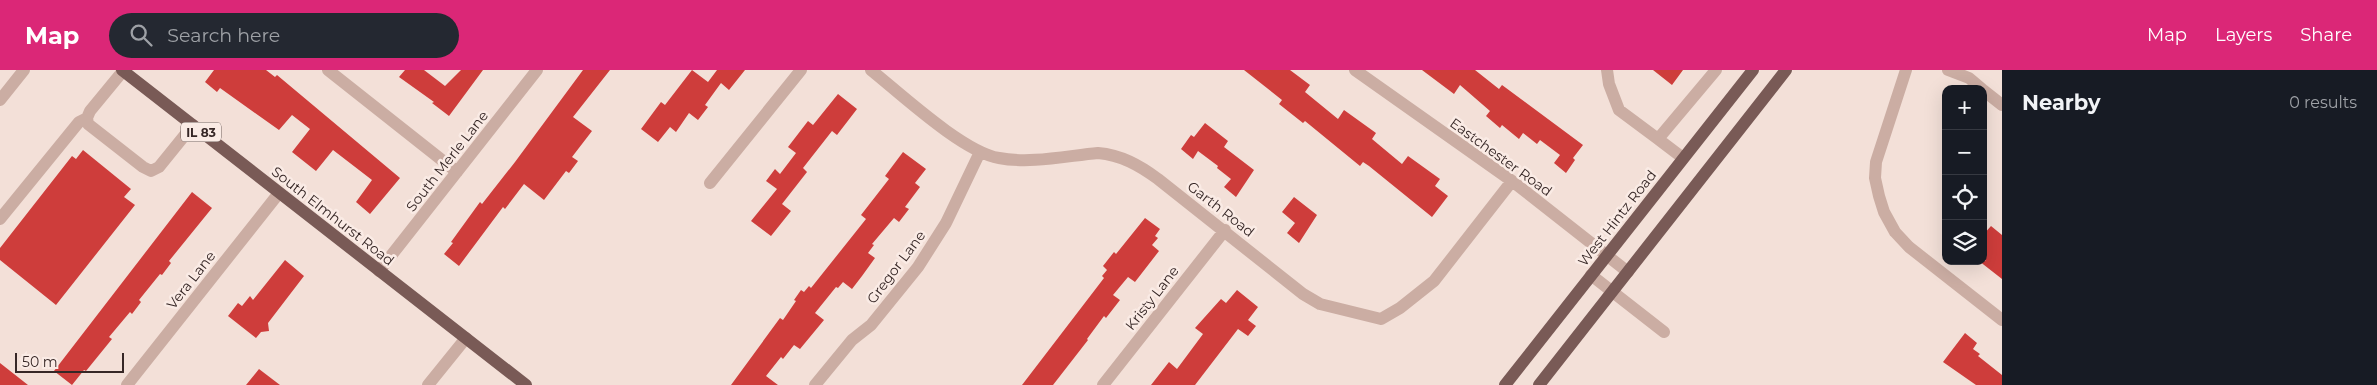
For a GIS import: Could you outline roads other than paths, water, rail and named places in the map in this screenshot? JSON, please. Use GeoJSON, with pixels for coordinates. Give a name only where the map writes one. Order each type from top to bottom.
{"type":"FeatureCollection","features":[{"type":"Feature","properties":{"kind":"main road","name":"South Elmhurst Road"},"geometry":{"type":"LineString","coordinates":[[123,70],[526,385]]}},
{"type":"Feature","properties":{"kind":"main road","name":"West Hintz Road"},"geometry":{"type":"LineString","coordinates":[[1505,385],[1753,70]]}},
{"type":"Feature","properties":{"kind":"main road"},"geometry":{"type":"LineString","coordinates":[[1539,385],[1786,70]]}},
{"type":"Feature","properties":{"kind":"street"},"geometry":{"type":"LineString","coordinates":[[0,100],[24,70]]}},
{"type":"Feature","properties":{"kind":"street"},"geometry":{"type":"LineString","coordinates":[[0,219],[123,70]]}},
{"type":"Feature","properties":{"kind":"street"},"geometry":{"type":"LineString","coordinates":[[328,70],[457,172]]}},
{"type":"Feature","properties":{"kind":"street","name":"South Merle Lane"},"geometry":{"type":"LineString","coordinates":[[379,271],[537,70]]}},
{"type":"Feature","properties":{"kind":"street"},"geometry":{"type":"LineString","coordinates":[[710,183],[801,70]]}},
{"type":"Feature","properties":{"kind":"street","name":"Garth Road"},"geometry":{"type":"LineString","coordinates":[[871,70],[963,142],[980,152],[1009,160],[1098,153],[1122,157],[1158,179],[1225,230],[1303,294],[1320,304],[1381,319],[1400,308],[1434,281],[1512,182]]}},
{"type":"Feature","properties":{"kind":"street","name":"Eastchester Road"},"geometry":{"type":"LineString","coordinates":[[1355,70],[1512,182],[1628,272]]}},
{"type":"Feature","properties":{"kind":"street"},"geometry":{"type":"LineString","coordinates":[[1607,70],[1609,84],[1619,110],[1683,158]]}},
{"type":"Feature","properties":{"kind":"street"},"geometry":{"type":"LineString","coordinates":[[1658,139],[1716,70]]}},
{"type":"Feature","properties":{"kind":"street"},"geometry":{"type":"LineString","coordinates":[[1906,70],[1876,162],[1875,178],[1884,212],[1895,232],[1909,247],[2002,320]]}},
{"type":"Feature","properties":{"kind":"street"},"geometry":{"type":"LineString","coordinates":[[1948,70],[1969,78],[1978,85]]}},
{"type":"Feature","properties":{"kind":"street"},"geometry":{"type":"LineString","coordinates":[[1987,92],[2002,105]]}},
{"type":"Feature","properties":{"kind":"street"},"geometry":{"type":"LineString","coordinates":[[88,114],[88,124],[143,167],[151,171],[159,167],[193,125]]}},
{"type":"Feature","properties":{"kind":"street","name":"Gregor Lane"},"geometry":{"type":"LineString","coordinates":[[815,385],[852,340],[870,325],[918,267],[946,223],[980,152]]}},
{"type":"Feature","properties":{"kind":"street","name":"Vera Lane"},"geometry":{"type":"LineString","coordinates":[[127,385],[279,193]]}},
{"type":"Feature","properties":{"kind":"street","name":"Kristy Lane"},"geometry":{"type":"LineString","coordinates":[[1103,385],[1225,230]]}},
{"type":"Feature","properties":{"kind":"street"},"geometry":{"type":"LineString","coordinates":[[1591,275],[1664,332]]}},
{"type":"Feature","properties":{"kind":"street"},"geometry":{"type":"LineString","coordinates":[[428,385],[466,338]]}}]}
